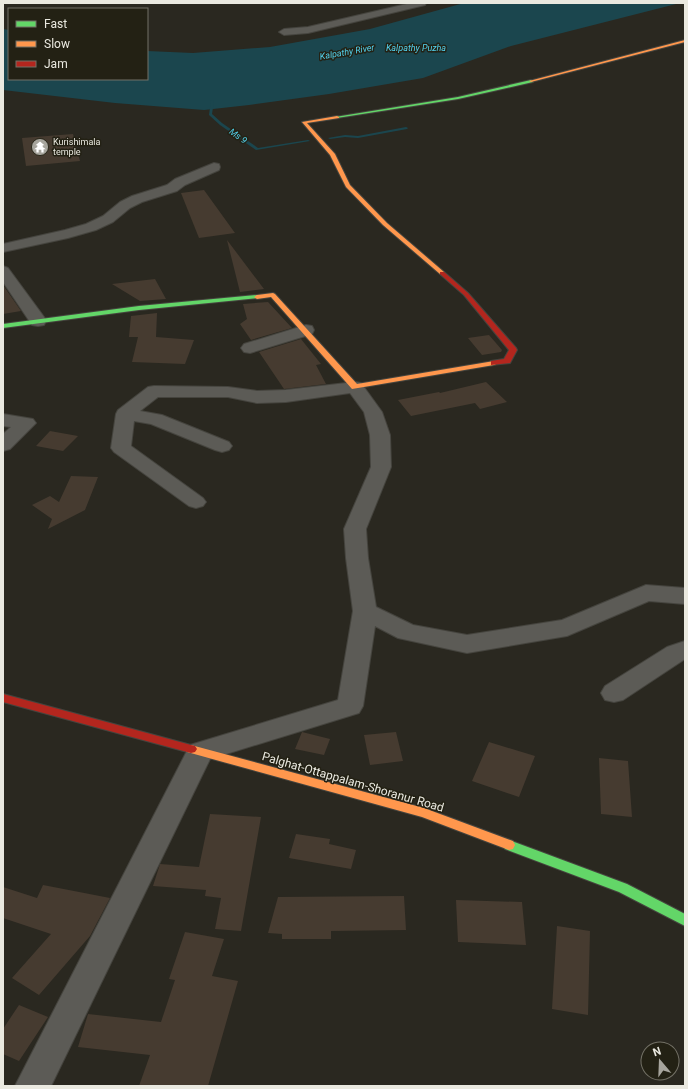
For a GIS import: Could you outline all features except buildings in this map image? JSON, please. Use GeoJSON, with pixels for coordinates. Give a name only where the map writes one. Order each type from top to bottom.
{"type":"FeatureCollection","features":[{"type":"Feature","properties":{"kind":"street"},"geometry":{"type":"LineString","coordinates":[[284,32],[308,30],[422,3]]}},
{"type":"Feature","properties":{"kind":"street"},"geometry":{"type":"LineString","coordinates":[[196,502],[121,448],[125,414],[154,391],[228,392],[257,398],[286,396],[355,387],[507,361],[513,350],[466,294],[385,224],[348,186],[332,154],[304,122],[458,98],[508,87],[685,41]]}},
{"type":"Feature","properties":{"kind":"street"},"geometry":{"type":"LineString","coordinates":[[3,248],[68,234],[91,227],[108,219],[137,199],[172,188],[180,182],[214,167]]}},
{"type":"Feature","properties":{"kind":"street"},"geometry":{"type":"LineString","coordinates":[[3,271],[38,321]]}},
{"type":"Feature","properties":{"kind":"street"},"geometry":{"type":"LineString","coordinates":[[3,326],[139,308],[273,295],[306,330],[355,387],[373,412],[380,435],[381,467],[355,529],[357,558],[365,611],[350,706],[200,752],[34,1086]]}},
{"type":"Feature","properties":{"kind":"street"},"geometry":{"type":"LineString","coordinates":[[250,348],[306,330]]}},
{"type":"Feature","properties":{"kind":"street"},"geometry":{"type":"LineString","coordinates":[[125,414],[155,419],[222,446]]}},
{"type":"Feature","properties":{"kind":"street"},"geometry":{"type":"LineString","coordinates":[[3,420],[26,423],[3,445]]}},
{"type":"Feature","properties":{"kind":"street"},"geometry":{"type":"LineString","coordinates":[[365,611],[407,632],[467,644],[568,628],[646,593],[685,596]]}},
{"type":"Feature","properties":{"kind":"street"},"geometry":{"type":"LineString","coordinates":[[614,693],[676,653],[685,650]]}},
{"type":"Feature","properties":{"kind":"street","name":"Palghat-Ottappalam-Shoranur Road"},"geometry":{"type":"LineString","coordinates":[[3,698],[424,813],[623,888],[685,920]]}},
{"type":"Feature","properties":{"kind":"water","name":"Kalpathy Puzha"},"geometry":{"type":"Polygon","coordinates":[[[464,3],[680,3],[511,46],[423,78],[329,94],[249,105],[204,110],[115,103],[3,90],[3,29],[8,30],[8,80],[148,80],[148,51],[193,53],[270,47],[370,29],[464,3]]]}},
{"type":"Feature","properties":{"kind":"waterway","name":"Ms 9"},"geometry":{"type":"LineString","coordinates":[[212,101],[210,114],[221,124],[257,149],[308,141]]}},
{"type":"Feature","properties":{"kind":"waterway","name":"Ms 9"},"geometry":{"type":"LineString","coordinates":[[330,138],[345,136],[358,137],[406,128]]}},
{"type":"Feature","properties":{"kind":"traffic: fast"},"geometry":{"type":"LineString","coordinates":[[337,117],[458,98],[531,81]]}},
{"type":"Feature","properties":{"kind":"traffic: fast"},"geometry":{"type":"LineString","coordinates":[[3,326],[139,308],[257,297]]}},
{"type":"Feature","properties":{"kind":"traffic: fast"},"geometry":{"type":"LineString","coordinates":[[509,845],[623,888],[685,920]]}},
{"type":"Feature","properties":{"kind":"traffic: slow"},"geometry":{"type":"LineString","coordinates":[[531,81],[685,41]]}},
{"type":"Feature","properties":{"kind":"traffic: slow"},"geometry":{"type":"LineString","coordinates":[[337,117],[304,122],[332,154],[348,186],[385,224],[442,273]]}},
{"type":"Feature","properties":{"kind":"traffic: slow"},"geometry":{"type":"LineString","coordinates":[[257,297],[273,295],[355,387],[494,363]]}},
{"type":"Feature","properties":{"kind":"traffic: slow"},"geometry":{"type":"LineString","coordinates":[[191,749],[424,813],[509,845]]}},
{"type":"Feature","properties":{"kind":"traffic: jam"},"geometry":{"type":"LineString","coordinates":[[442,273],[466,294],[513,350],[507,361],[494,363]]}},
{"type":"Feature","properties":{"kind":"traffic: jam"},"geometry":{"type":"LineString","coordinates":[[3,698],[191,749]]}},
{"type":"Feature","properties":{"kind":"place","name":"Kurishimala temple"},"geometry":{"type":"Point","coordinates":[40,147]}},
{"type":"Feature","properties":{"kind":"water label","name":"Kalpathy River"},"geometry":{"type":"Point","coordinates":[347,52]}}]}
